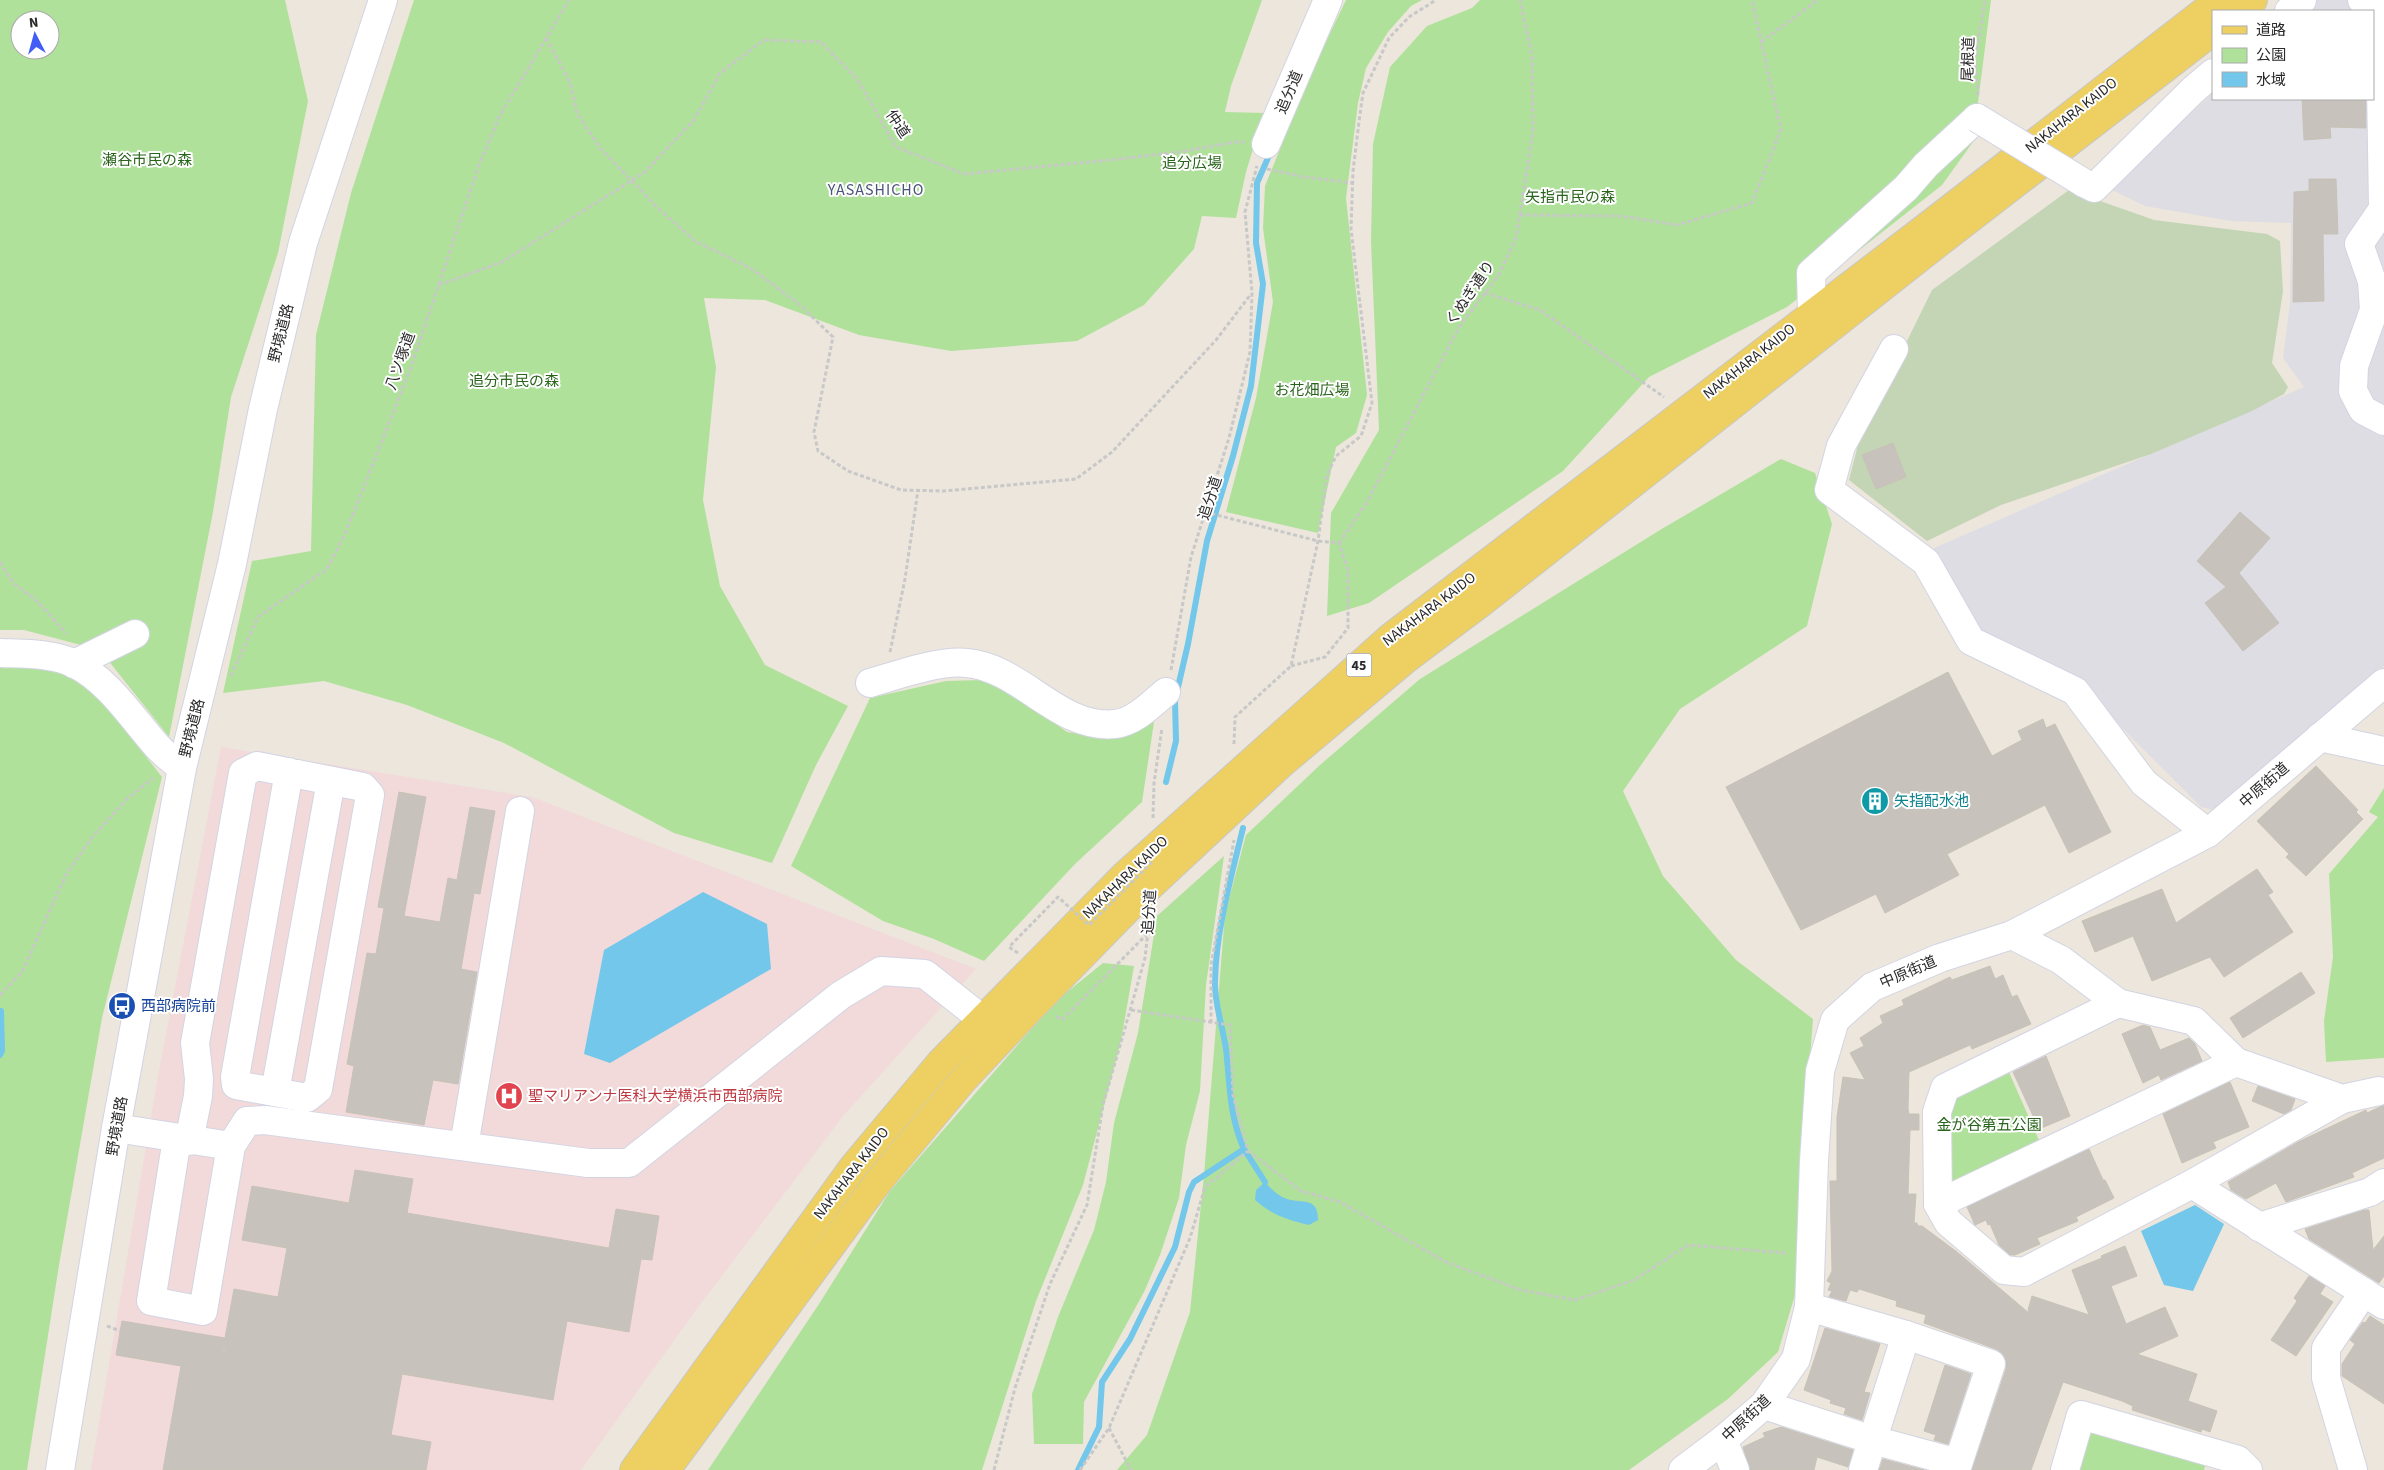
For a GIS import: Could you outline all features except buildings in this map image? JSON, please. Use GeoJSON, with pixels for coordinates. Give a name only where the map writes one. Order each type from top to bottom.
{"type":"FeatureCollection","features":[{"type":"Feature","properties":{"kind":"main road","name":"NAKAHARA KAIDO"},"geometry":{"type":"LineString","coordinates":[[634,1470],[854,1166],[941,1062],[1124,876],[1390,637],[1933,222],[2218,0]]}},
{"type":"Feature","properties":{"kind":"main road"},"geometry":{"type":"LineString","coordinates":[[2239,10],[2253,0]]}},
{"type":"Feature","properties":{"kind":"main road","name":"NAKAHARA KAIDO"},"geometry":{"type":"LineString","coordinates":[[666,1470],[878,1182],[964,1079],[1148,888],[1281,764],[1406,659],[1482,602],[1929,250],[2212,32]]}},
{"type":"Feature","properties":{"kind":"street","name":"野境道路"},"geometry":{"type":"LineString","coordinates":[[60,1470],[116,1128],[182,768],[232,564],[263,409],[303,243],[383,0]]}},
{"type":"Feature","properties":{"kind":"street","name":"追分道"},"geometry":{"type":"LineString","coordinates":[[1262,155],[1328,0]]}},
{"type":"Feature","properties":{"kind":"street"},"geometry":{"type":"LineString","coordinates":[[2290,10],[2302,0]]}},
{"type":"Feature","properties":{"kind":"street"},"geometry":{"type":"LineString","coordinates":[[2362,0],[2375,10],[2381,85],[2384,209],[2359,244],[2372,281],[2374,310],[2354,366],[2353,391],[2363,410],[2384,421]]}},
{"type":"Feature","properties":{"kind":"street"},"geometry":{"type":"LineString","coordinates":[[1812,313],[1811,273],[1906,188],[1926,165],[1977,118],[2094,188],[2193,90],[2212,75]]}},
{"type":"Feature","properties":{"kind":"street"},"geometry":{"type":"LineString","coordinates":[[1894,349],[1841,446],[1829,490],[1926,562],[1971,641],[2075,691],[2144,783],[2208,833]]}},
{"type":"Feature","properties":{"kind":"street"},"geometry":{"type":"LineString","coordinates":[[74,664],[135,634]]}},
{"type":"Feature","properties":{"kind":"street"},"geometry":{"type":"LineString","coordinates":[[0,653],[54,658],[74,664],[91,674],[109,691],[158,748],[182,768]]}},
{"type":"Feature","properties":{"kind":"street"},"geometry":{"type":"LineString","coordinates":[[877,681],[932,666],[967,662],[1001,673],[1082,722],[1116,724],[1142,712],[1166,692]]}},
{"type":"Feature","properties":{"kind":"street","name":"中原街道"},"geometry":{"type":"LineString","coordinates":[[1682,1470],[1723,1440],[1764,1405],[1796,1359],[1809,1307],[1820,1071],[1835,1020],[1872,987],[1940,958],[2012,935],[2208,833],[2384,683]]}},
{"type":"Feature","properties":{"kind":"street"},"geometry":{"type":"LineString","coordinates":[[2320,737],[2384,751]]}},
{"type":"Feature","properties":{"kind":"street"},"geometry":{"type":"LineString","coordinates":[[289,772],[235,1077],[236,1084],[307,1098],[318,1089],[370,796],[363,787],[289,772],[257,766],[244,773],[195,1043],[199,1078],[198,1096],[183,1140],[151,1301],[203,1311],[231,1146],[247,1121],[265,1120],[588,1163],[629,1163],[841,996],[882,971],[925,974],[982,1019]]}},
{"type":"Feature","properties":{"kind":"street"},"geometry":{"type":"LineString","coordinates":[[276,1092],[331,781]]}},
{"type":"Feature","properties":{"kind":"street"},"geometry":{"type":"LineString","coordinates":[[464,1146],[520,811]]}},
{"type":"Feature","properties":{"kind":"street"},"geometry":{"type":"LineString","coordinates":[[2012,935],[2062,960],[2118,1003],[2194,1020],[2236,1062],[2342,1099]]}},
{"type":"Feature","properties":{"kind":"street"},"geometry":{"type":"LineString","coordinates":[[2118,1003],[1945,1088],[1936,1112],[1938,1204],[1948,1222],[2004,1270],[2024,1272],[2192,1184],[2342,1099],[2379,1091]]}},
{"type":"Feature","properties":{"kind":"street"},"geometry":{"type":"LineString","coordinates":[[1938,1204],[2236,1062]]}},
{"type":"Feature","properties":{"kind":"street"},"geometry":{"type":"LineString","coordinates":[[116,1128],[231,1146]]}},
{"type":"Feature","properties":{"kind":"street"},"geometry":{"type":"LineString","coordinates":[[2192,1184],[2374,1299],[2326,1348],[2326,1378],[2353,1470]]}},
{"type":"Feature","properties":{"kind":"street"},"geometry":{"type":"LineString","coordinates":[[2259,1227],[2379,1192]]}},
{"type":"Feature","properties":{"kind":"street"},"geometry":{"type":"LineString","coordinates":[[1764,1405],[1956,1467],[1990,1364],[1809,1307]]}},
{"type":"Feature","properties":{"kind":"street"},"geometry":{"type":"LineString","coordinates":[[1863,1470],[1906,1336]]}},
{"type":"Feature","properties":{"kind":"street"},"geometry":{"type":"LineString","coordinates":[[2065,1470],[2081,1415],[2238,1460],[2248,1470]]}},
{"type":"Feature","properties":{"kind":"street"},"geometry":{"type":"LineString","coordinates":[[1723,1440],[1735,1470]]}},
{"type":"Feature","properties":{"kind":"path","name":"八ツ塚道"},"geometry":{"type":"LineString","coordinates":[[231,677],[258,617],[327,569],[345,534],[410,370],[479,165],[499,117],[569,0]]}},
{"type":"Feature","properties":{"kind":"path"},"geometry":{"type":"LineString","coordinates":[[1291,666],[1318,541],[1327,475],[1336,456],[1361,436],[1372,403],[1351,229],[1353,183],[1363,94],[1389,38],[1410,17],[1436,0]]}},
{"type":"Feature","properties":{"kind":"path","name":"くぬぎ通り"},"geometry":{"type":"LineString","coordinates":[[1339,543],[1366,504],[1459,327],[1498,276],[1516,238],[1533,132],[1532,57],[1520,0]]}},
{"type":"Feature","properties":{"kind":"path"},"geometry":{"type":"LineString","coordinates":[[1520,215],[1621,216],[1677,225],[1752,203],[1781,130],[1752,0]]}},
{"type":"Feature","properties":{"kind":"path"},"geometry":{"type":"LineString","coordinates":[[1761,42],[1818,0]]}},
{"type":"Feature","properties":{"kind":"path","name":"尾根道"},"geometry":{"type":"LineString","coordinates":[[1977,118],[1979,107],[1976,62],[1985,0]]}},
{"type":"Feature","properties":{"kind":"path"},"geometry":{"type":"LineString","coordinates":[[546,38],[570,82],[577,113],[600,148],[660,210],[695,241],[752,269],[800,304],[833,337],[814,432],[818,451],[848,471],[901,490],[944,490],[1076,479],[1112,452],[1216,340],[1252,293]]}},
{"type":"Feature","properties":{"kind":"path","name":"仲道"},"geometry":{"type":"LineString","coordinates":[[439,285],[502,262],[645,172],[694,120],[720,73],[764,40],[821,42],[858,80],[896,146],[964,174],[1110,160],[1235,142],[1304,177],[1353,183]]}},
{"type":"Feature","properties":{"kind":"path","name":"追分道"},"geometry":{"type":"LineString","coordinates":[[1153,823],[1154,783],[1166,692],[1190,557],[1229,438],[1250,352],[1252,293],[1245,212],[1262,155]]}},
{"type":"Feature","properties":{"kind":"path"},"geometry":{"type":"LineString","coordinates":[[1485,293],[1540,310],[1668,401]]}},
{"type":"Feature","properties":{"kind":"path"},"geometry":{"type":"LineString","coordinates":[[877,681],[905,579],[918,490]]}},
{"type":"Feature","properties":{"kind":"path"},"geometry":{"type":"LineString","coordinates":[[1205,512],[1318,541],[1339,543],[1348,572],[1348,628],[1326,658],[1291,666],[1235,717],[1234,747]]}},
{"type":"Feature","properties":{"kind":"path"},"geometry":{"type":"LineString","coordinates":[[0,562],[13,583],[35,599],[70,637],[74,664]]}},
{"type":"Feature","properties":{"kind":"path"},"geometry":{"type":"LineString","coordinates":[[0,995],[22,972],[67,873],[77,858],[93,836],[128,798],[154,778]]}},
{"type":"Feature","properties":{"kind":"path"},"geometry":{"type":"LineString","coordinates":[[1211,1022],[1211,965],[1235,838]]}},
{"type":"Feature","properties":{"kind":"path","name":"追分道"},"geometry":{"type":"LineString","coordinates":[[1152,852],[1152,870]]}},
{"type":"Feature","properties":{"kind":"path"},"geometry":{"type":"LineString","coordinates":[[1018,953],[1009,947],[1058,896],[1089,925],[1152,862]]}},
{"type":"Feature","properties":{"kind":"path","name":"追分道"},"geometry":{"type":"LineString","coordinates":[[994,1470],[1015,1388],[1050,1284],[1087,1205],[1103,1106],[1132,1010],[1145,958],[1150,919]]}},
{"type":"Feature","properties":{"kind":"path"},"geometry":{"type":"LineString","coordinates":[[1053,1016],[1062,1019],[1148,933]]}},
{"type":"Feature","properties":{"kind":"path"},"geometry":{"type":"LineString","coordinates":[[1132,1010],[1230,1026],[1233,1095],[1248,1151],[1301,1191],[1340,1202],[1446,1262],[1521,1290],[1575,1300],[1634,1280],[1688,1245],[1811,1254]]}},
{"type":"Feature","properties":{"kind":"path"},"geometry":{"type":"LineString","coordinates":[[1080,1470],[1109,1428],[1190,1238],[1205,1187],[1248,1151]]}},
{"type":"Feature","properties":{"kind":"path"},"geometry":{"type":"LineString","coordinates":[[104,1325],[120,1331]]}},
{"type":"Feature","properties":{"kind":"path"},"geometry":{"type":"LineString","coordinates":[[1109,1428],[1131,1470]]}},
{"type":"Feature","properties":{"kind":"shaded area"},"geometry":{"type":"Polygon","coordinates":[[[2312,0],[2384,0],[2384,666],[2214,810],[2201,807],[2070,676],[1984,635],[1929,545],[1932,549],[2304,387],[2283,358],[2290,303],[2291,223],[2231,221],[2145,206],[2110,189],[2212,94],[2212,100],[2374,100],[2374,10],[2301,10],[2312,0]]]}},
{"type":"Feature","properties":{"kind":"shaded area","name":"聖マリアンナ医科大学横浜市西部病院"},"geometry":{"type":"Polygon","coordinates":[[[221,747],[532,797],[976,969],[844,1115],[693,1314],[581,1470],[91,1470],[158,1076],[221,747]]]}},
{"type":"Feature","properties":{"kind":"green space","name":"瀬谷市民の森"},"geometry":{"type":"Polygon","coordinates":[[[0,0],[285,0],[308,101],[278,253],[231,397],[213,512],[169,737],[100,650],[24,630],[0,630],[0,0]]]}},
{"type":"Feature","properties":{"kind":"green space","name":"追分市民の森"},"geometry":{"type":"Polygon","coordinates":[[[414,0],[1262,0],[1231,86],[1225,112],[1264,113],[1246,172],[1236,218],[1202,216],[1194,249],[1144,305],[1077,341],[951,351],[859,335],[765,300],[704,298],[716,367],[703,500],[720,586],[765,665],[848,706],[816,765],[772,863],[674,833],[504,743],[407,705],[324,681],[223,693],[252,561],[311,551],[316,335],[351,193],[414,0]]]}},
{"type":"Feature","properties":{"kind":"green space","name":"お花畑広場"},"geometry":{"type":"Polygon","coordinates":[[[1346,0],[1422,0],[1411,6],[1388,32],[1366,68],[1358,103],[1346,198],[1367,395],[1356,433],[1336,447],[1318,533],[1226,512],[1256,398],[1273,302],[1263,228],[1265,186],[1311,73],[1346,0]]]}},
{"type":"Feature","properties":{"kind":"green space","name":"矢指市民の森"},"geometry":{"type":"Polygon","coordinates":[[[1480,0],[1991,0],[1973,142],[1942,185],[1787,307],[1649,377],[1563,471],[1369,603],[1327,616],[1331,513],[1379,430],[1371,241],[1373,144],[1390,67],[1427,26],[1472,8],[1480,0]]]}},
{"type":"Feature","properties":{"kind":"green space"},"geometry":{"type":"Polygon","coordinates":[[[2069,190],[2154,220],[2267,234],[2280,241],[2283,291],[2272,363],[2288,387],[2284,394],[2252,411],[2151,454],[2001,505],[1927,541],[1849,480],[1860,437],[1932,290],[2069,190]]]}},
{"type":"Feature","properties":{"kind":"green space"},"geometry":{"type":"Polygon","coordinates":[[[1781,459],[1815,473],[1832,524],[1807,626],[1680,709],[1623,791],[1663,876],[1736,960],[1813,1019],[1806,1109],[1797,1288],[1778,1352],[1728,1399],[1629,1470],[1117,1470],[1147,1435],[1190,1312],[1204,1175],[1225,914],[1246,835],[1320,765],[1420,679],[1660,530],[1781,459]]]}},
{"type":"Feature","properties":{"kind":"green space"},"geometry":{"type":"Polygon","coordinates":[[[0,658],[68,672],[97,694],[162,777],[102,1018],[59,1265],[27,1470],[0,1470],[0,658]]]}},
{"type":"Feature","properties":{"kind":"green space"},"geometry":{"type":"Polygon","coordinates":[[[983,680],[1014,694],[1067,732],[1110,739],[1154,722],[1142,802],[1075,864],[984,961],[934,939],[883,921],[791,866],[870,698],[946,681],[983,680]]]}},
{"type":"Feature","properties":{"kind":"green space"},"geometry":{"type":"Polygon","coordinates":[[[2384,788],[2384,1058],[2326,1062],[2324,1021],[2333,957],[2329,874],[2378,817],[2369,812],[2384,788]]]}},
{"type":"Feature","properties":{"kind":"green space"},"geometry":{"type":"Polygon","coordinates":[[[1224,856],[1206,985],[1200,1091],[1186,1145],[1179,1198],[1160,1255],[1144,1292],[1084,1402],[1083,1444],[1034,1444],[1032,1394],[1058,1317],[1094,1230],[1106,1182],[1114,1123],[1138,1033],[1157,916],[1224,856]]]}},
{"type":"Feature","properties":{"kind":"green space"},"geometry":{"type":"Polygon","coordinates":[[[1103,963],[1134,966],[1121,1041],[1083,1185],[1036,1301],[982,1470],[708,1470],[819,1304],[890,1191],[1056,1001],[1103,963]]]}},
{"type":"Feature","properties":{"kind":"green space","name":"金が谷第五公園"},"geometry":{"type":"Polygon","coordinates":[[[2008,1070],[2041,1145],[1955,1187],[1945,1179],[1949,1102],[1954,1096],[2008,1070]]]}},
{"type":"Feature","properties":{"kind":"green space"},"geometry":{"type":"Polygon","coordinates":[[[2092,1428],[2206,1463],[2204,1470],[2074,1470],[2092,1428]]]}},
{"type":"Feature","properties":{"kind":"water"},"geometry":{"type":"Polygon","coordinates":[[[703,892],[767,924],[771,969],[610,1063],[584,1054],[604,950],[703,892]]]}},
{"type":"Feature","properties":{"kind":"water"},"geometry":{"type":"Polygon","coordinates":[[[1265,1182],[1284,1198],[1312,1204],[1317,1212],[1318,1220],[1309,1225],[1301,1223],[1280,1216],[1261,1205],[1255,1200],[1256,1190],[1265,1182]]]}},
{"type":"Feature","properties":{"kind":"water"},"geometry":{"type":"Polygon","coordinates":[[[2195,1205],[2224,1224],[2193,1291],[2164,1285],[2141,1231],[2195,1205]]]}},
{"type":"Feature","properties":{"kind":"waterway"},"geometry":{"type":"LineString","coordinates":[[1166,782],[1176,741],[1175,700],[1188,644],[1207,541],[1233,456],[1251,386],[1263,284],[1256,243],[1257,183],[1271,151]]}},
{"type":"Feature","properties":{"kind":"waterway"},"geometry":{"type":"LineString","coordinates":[[1078,1470],[1099,1427],[1102,1382],[1130,1339],[1175,1247],[1189,1192],[1194,1182],[1244,1149],[1235,1124],[1229,1087],[1226,1049],[1215,989],[1221,923],[1243,828]]}},
{"type":"Feature","properties":{"kind":"waterway"},"geometry":{"type":"LineString","coordinates":[[0,1055],[2,1051],[1,1011]]}},
{"type":"Feature","properties":{"kind":"waterway"},"geometry":{"type":"LineString","coordinates":[[1244,1149],[1265,1182]]}},
{"type":"Feature","properties":{"kind":"place","name":"矢指配水池"},"geometry":{"type":"Point","coordinates":[1875,801]}},
{"type":"Feature","properties":{"kind":"place","name":"西部病院前"},"geometry":{"type":"Point","coordinates":[122,1006]}},
{"type":"Feature","properties":{"kind":"place","name":"聖マリアンナ医科大学横浜市西部病院"},"geometry":{"type":"Point","coordinates":[509,1096]}},
{"type":"Feature","properties":{"kind":"district","name":"YASASHICHO"},"geometry":{"type":"Point","coordinates":[876,189]}},
{"type":"Feature","properties":{"kind":"park label","name":"追分広場"},"geometry":{"type":"Point","coordinates":[1192,163]}}]}
